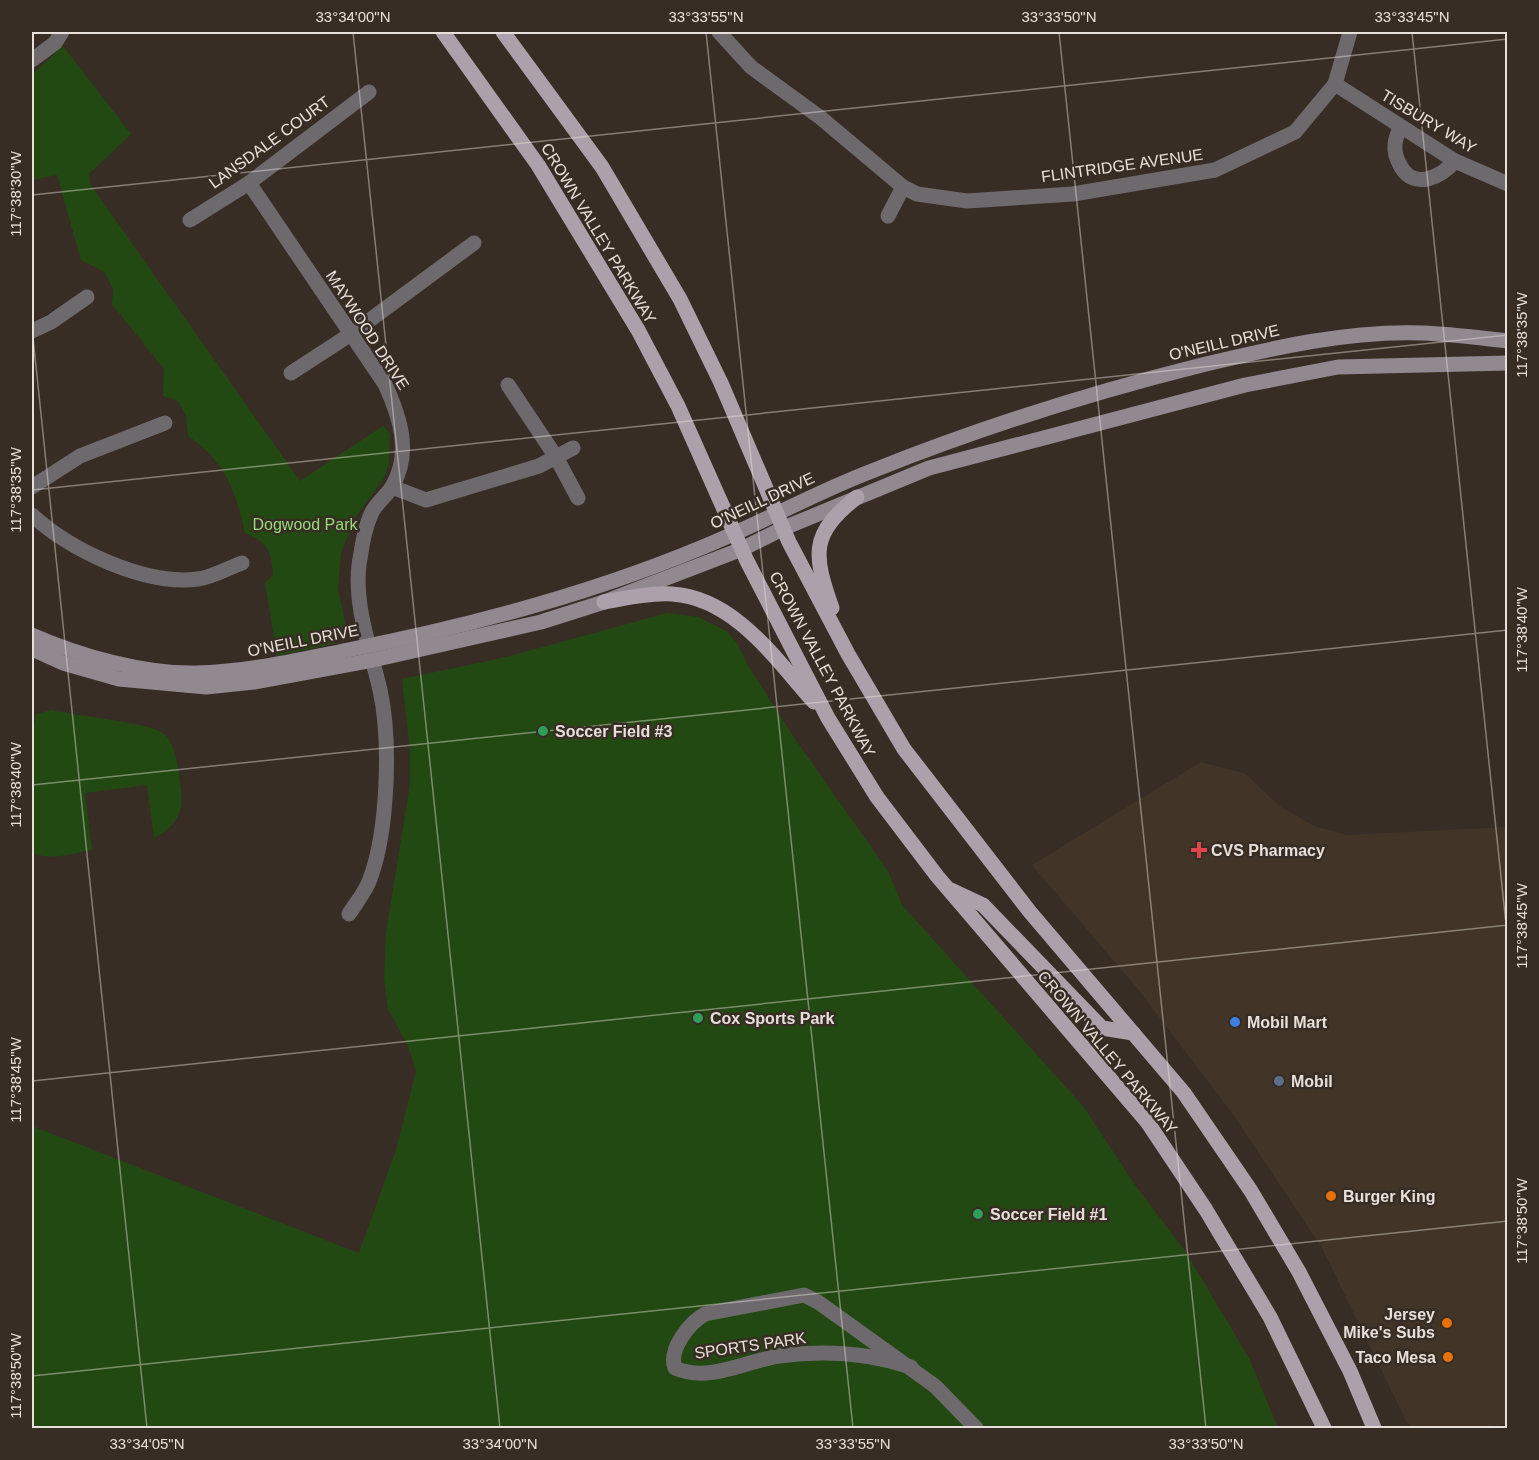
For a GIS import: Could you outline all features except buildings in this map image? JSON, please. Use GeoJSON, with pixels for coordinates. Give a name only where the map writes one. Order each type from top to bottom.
{"type":"FeatureCollection","features":[{"type":"Feature","properties":{"kind":"main road","name":"CROWN VALLEY PARKWAY"},"geometry":{"type":"LineString","coordinates":[[443,32],[538,165],[594,254],[678,406],[734,534],[828,718],[877,798],[948,889],[1148,1123],[1206,1210],[1270,1317],[1324,1428]]}},
{"type":"Feature","properties":{"kind":"main road","name":"CROWN VALLEY PARKWAY"},"geometry":{"type":"LineString","coordinates":[[503,32],[595,158],[646,238],[721,383],[784,528],[848,654],[903,748],[1030,912],[1184,1093],[1251,1191],[1299,1272],[1350,1371],[1374,1428]]}},
{"type":"Feature","properties":{"kind":"main road","name":"O'NEILL DRIVE"},"geometry":{"type":"LineString","coordinates":[[32,649],[63,663],[119,679],[206,687],[254,682],[371,653],[586,592],[734,534],[870,471],[982,431],[1129,384],[1283,346],[1421,333],[1508,341]]}},
{"type":"Feature","properties":{"kind":"main road","name":"O'NEILL DRIVE"},"geometry":{"type":"LineString","coordinates":[[32,635],[56,646],[121,664],[193,673],[256,669],[371,653],[541,622],[604,602],[742,549],[784,528],[929,468],[1245,385],[1338,367],[1508,363]]}},
{"type":"Feature","properties":{"kind":"main road"},"geometry":{"type":"LineString","coordinates":[[848,654],[822,575],[820,541],[826,526],[857,497]]}},
{"type":"Feature","properties":{"kind":"main road"},"geometry":{"type":"LineString","coordinates":[[604,602],[638,596],[672,594],[702,601],[727,613],[759,641],[828,718]]}},
{"type":"Feature","properties":{"kind":"main road"},"geometry":{"type":"LineString","coordinates":[[948,889],[983,905],[1102,1028],[1133,1033]]}},
{"type":"Feature","properties":{"kind":"street"},"geometry":{"type":"LineString","coordinates":[[32,60],[55,43],[62,32]]}},
{"type":"Feature","properties":{"kind":"street","name":"FLINTRIDGE AVENUE"},"geometry":{"type":"LineString","coordinates":[[719,32],[751,67],[821,118],[903,188],[917,194],[967,201],[1073,194],[1215,170],[1295,132],[1335,84],[1350,32]]}},
{"type":"Feature","properties":{"kind":"street","name":"TISBURY WAY"},"geometry":{"type":"LineString","coordinates":[[1335,84],[1455,161],[1508,184]]}},
{"type":"Feature","properties":{"kind":"street","name":"LANSDALE COURT"},"geometry":{"type":"LineString","coordinates":[[189,220],[249,183],[369,92]]}},
{"type":"Feature","properties":{"kind":"street"},"geometry":{"type":"LineString","coordinates":[[1400,127],[1395,146],[1396,159],[1404,172],[1416,180],[1429,179],[1444,173],[1455,161]]}},
{"type":"Feature","properties":{"kind":"street","name":"MAYWOOD DRIVE"},"geometry":{"type":"LineString","coordinates":[[249,183],[385,384],[399,415],[403,457],[392,487],[373,511],[364,534],[359,569],[361,607],[381,694],[385,791],[380,837],[372,874],[349,914]]}},
{"type":"Feature","properties":{"kind":"street"},"geometry":{"type":"LineString","coordinates":[[888,216],[903,188]]}},
{"type":"Feature","properties":{"kind":"street"},"geometry":{"type":"LineString","coordinates":[[291,373],[351,334],[474,243]]}},
{"type":"Feature","properties":{"kind":"street"},"geometry":{"type":"LineString","coordinates":[[32,331],[51,322],[87,297]]}},
{"type":"Feature","properties":{"kind":"street"},"geometry":{"type":"LineString","coordinates":[[508,385],[556,457],[579,498]]}},
{"type":"Feature","properties":{"kind":"street"},"geometry":{"type":"LineString","coordinates":[[32,487],[80,456],[165,423]]}},
{"type":"Feature","properties":{"kind":"street"},"geometry":{"type":"LineString","coordinates":[[392,487],[426,500],[539,466],[573,448]]}},
{"type":"Feature","properties":{"kind":"street"},"geometry":{"type":"LineString","coordinates":[[32,515],[86,552],[149,577],[198,579],[242,563]]}},
{"type":"Feature","properties":{"kind":"street","name":"SPORTS PARK"},"geometry":{"type":"LineString","coordinates":[[911,1368],[861,1355],[820,1354],[778,1356],[722,1371],[699,1373],[675,1368],[673,1358],[674,1351],[694,1322],[705,1314],[804,1295],[818,1302],[911,1368],[946,1395],[976,1428]]}},
{"type":"Feature","properties":{"kind":"shaded area"},"geometry":{"type":"Polygon","coordinates":[[[1201,762],[1246,774],[1279,806],[1314,826],[1347,835],[1507,827],[1507,1424],[1471,1428],[1417,1428],[1407,1423],[1322,1248],[1232,1113],[1137,988],[1032,865],[1201,762]]]}},
{"type":"Feature","properties":{"kind":"green space","name":"Dogwood Park"},"geometry":{"type":"Polygon","coordinates":[[[63,46],[131,134],[89,174],[90,184],[300,481],[383,426],[390,434],[389,463],[384,478],[355,518],[341,553],[338,587],[346,629],[343,637],[334,644],[277,656],[265,583],[273,575],[267,548],[260,540],[245,533],[238,504],[227,478],[211,456],[188,436],[186,416],[178,401],[163,396],[164,369],[112,304],[113,290],[105,272],[81,260],[57,175],[32,180],[32,75],[63,46]]]}},
{"type":"Feature","properties":{"kind":"green space","name":"Cox Sports Park"},"geometry":{"type":"Polygon","coordinates":[[[667,613],[698,617],[728,632],[738,645],[747,664],[795,739],[888,871],[902,905],[1083,1106],[1135,1185],[1185,1251],[1249,1358],[1278,1428],[32,1428],[32,1126],[359,1253],[396,1150],[416,1071],[408,1046],[388,1009],[384,979],[386,933],[410,784],[410,751],[402,679],[506,657],[667,613]]]}},
{"type":"Feature","properties":{"kind":"green space"},"geometry":{"type":"Polygon","coordinates":[[[52,710],[143,726],[164,734],[175,753],[182,799],[179,814],[172,825],[154,838],[147,785],[85,793],[92,850],[53,857],[32,852],[34,726],[36,714],[52,710]]]}},
{"type":"Feature","properties":{"kind":"place","name":"Soccer Field #3"},"geometry":{"type":"Point","coordinates":[543,731]}},
{"type":"Feature","properties":{"kind":"place","name":"CVS Pharmacy"},"geometry":{"type":"Point","coordinates":[1199,850]}},
{"type":"Feature","properties":{"kind":"place","name":"Cox Sports Park"},"geometry":{"type":"Point","coordinates":[698,1018]}},
{"type":"Feature","properties":{"kind":"place","name":"Mobil Mart"},"geometry":{"type":"Point","coordinates":[1235,1022]}},
{"type":"Feature","properties":{"kind":"place","name":"Mobil"},"geometry":{"type":"Point","coordinates":[1279,1081]}},
{"type":"Feature","properties":{"kind":"place","name":"Burger King"},"geometry":{"type":"Point","coordinates":[1331,1196]}},
{"type":"Feature","properties":{"kind":"place","name":"Soccer Field #1"},"geometry":{"type":"Point","coordinates":[978,1214]}},
{"type":"Feature","properties":{"kind":"place","name":"Jersey Mike's Subs"},"geometry":{"type":"Point","coordinates":[1447,1323]}},
{"type":"Feature","properties":{"kind":"place","name":"Taco Mesa"},"geometry":{"type":"Point","coordinates":[1448,1357]}}]}
